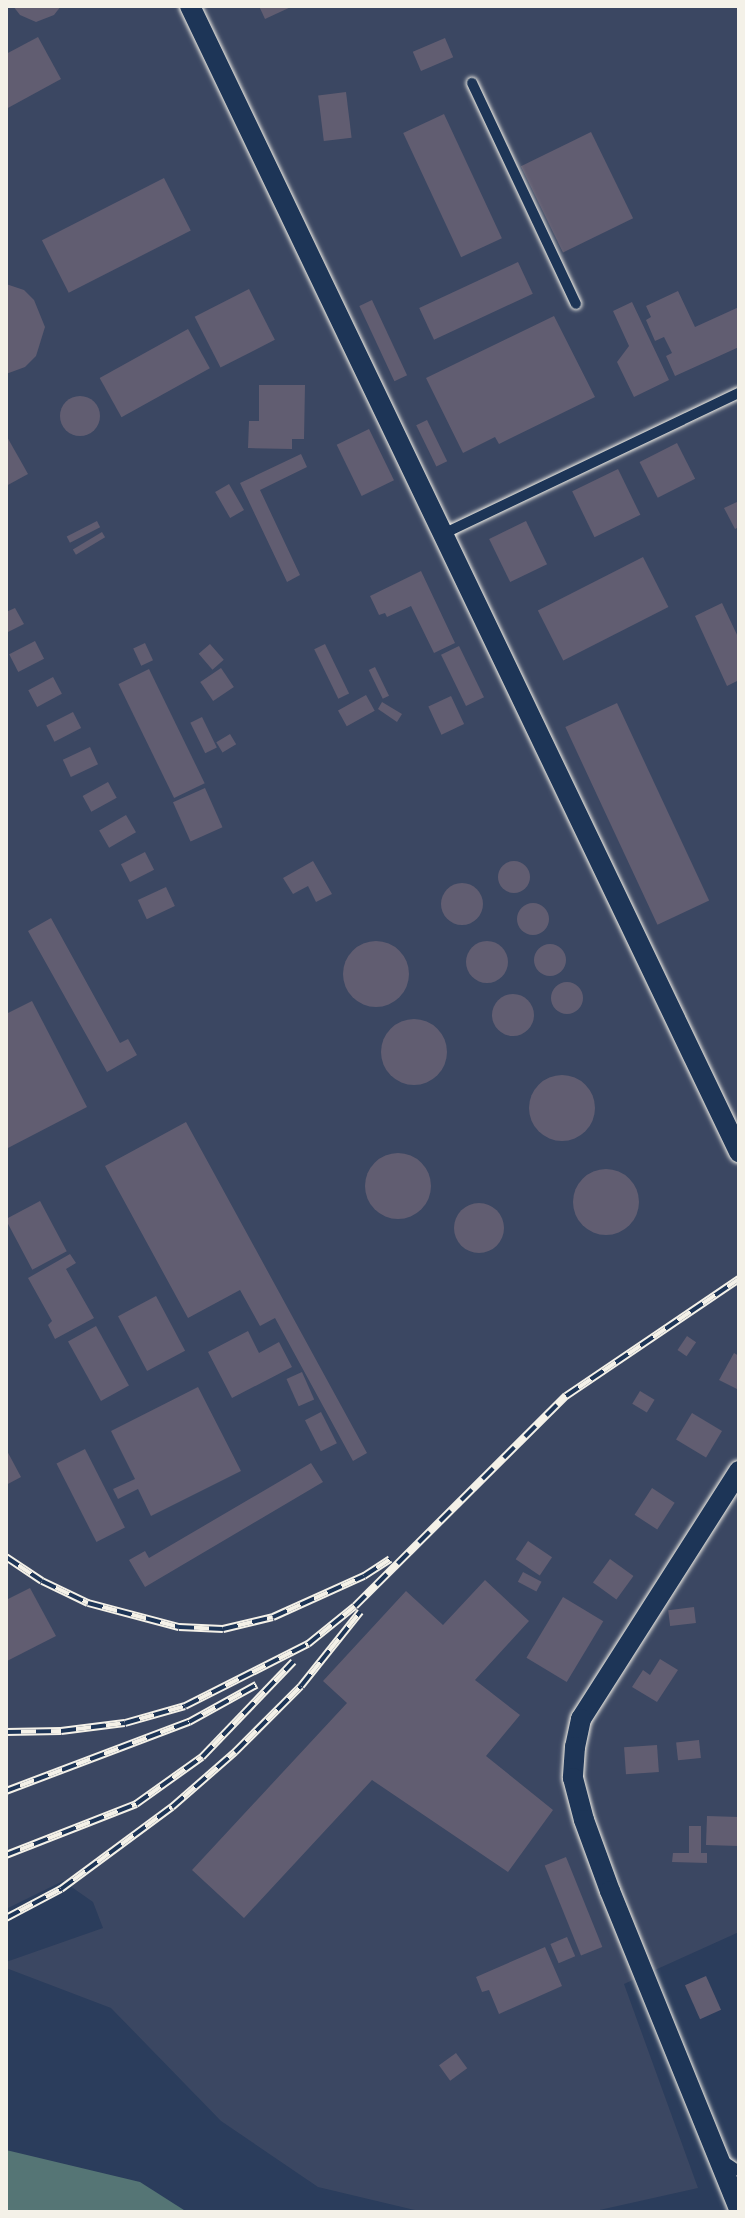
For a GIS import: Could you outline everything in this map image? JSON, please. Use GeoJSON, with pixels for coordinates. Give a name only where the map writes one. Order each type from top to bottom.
{"type":"FeatureCollection","features":[{"type":"Feature","properties":{"kind":"street"},"geometry":{"type":"LineString","coordinates":[[190,6],[739,1152]]}},
{"type":"Feature","properties":{"kind":"street"},"geometry":{"type":"LineString","coordinates":[[739,1471],[581,1719],[573,1778],[584,1820],[610,1891],[739,2208]]}},
{"type":"Feature","properties":{"kind":"lane"},"geometry":{"type":"LineString","coordinates":[[472,83],[576,304]]}},
{"type":"Feature","properties":{"kind":"lane"},"geometry":{"type":"LineString","coordinates":[[443,534],[739,393]]}},
{"type":"Feature","properties":{"kind":"lane"},"geometry":{"type":"LineString","coordinates":[[720,2158],[739,2171]]}},
{"type":"Feature","properties":{"kind":"shaded area"},"geometry":{"type":"Polygon","coordinates":[[[6,6],[739,6],[739,1932],[624,1984],[698,2188],[595,2211],[423,2212],[318,2187],[221,2121],[111,2008],[6,1968],[6,1962],[103,1928],[93,1902],[63,1881],[6,1909],[6,6]]]}},
{"type":"Feature","properties":{"kind":"green space"},"geometry":{"type":"Polygon","coordinates":[[[6,2150],[140,2182],[187,2212],[6,2212],[6,2150]]]}},
{"type":"Feature","properties":{"kind":"building"},"geometry":{"type":"Polygon","coordinates":[[[13,6],[61,6],[54,15],[36,22],[20,15],[13,6]]]}},
{"type":"Feature","properties":{"kind":"building"},"geometry":{"type":"Polygon","coordinates":[[[259,6],[293,6],[265,19],[259,6]]]}},
{"type":"Feature","properties":{"kind":"building"},"geometry":{"type":"Polygon","coordinates":[[[38,37],[61,79],[6,109],[6,54],[38,37]]]}},
{"type":"Feature","properties":{"kind":"building"},"geometry":{"type":"Polygon","coordinates":[[[445,38],[453,57],[421,71],[413,52],[445,38]]]}},
{"type":"Feature","properties":{"kind":"building"},"geometry":{"type":"Polygon","coordinates":[[[346,92],[352,138],[324,141],[318,95],[346,92]]]}},
{"type":"Feature","properties":{"kind":"building"},"geometry":{"type":"Polygon","coordinates":[[[444,114],[502,238],[461,257],[403,133],[444,114]]]}},
{"type":"Feature","properties":{"kind":"building"},"geometry":{"type":"Polygon","coordinates":[[[591,132],[633,218],[563,252],[521,166],[591,132]]]}},
{"type":"Feature","properties":{"kind":"building"},"geometry":{"type":"Polygon","coordinates":[[[164,178],[191,231],[69,293],[42,240],[164,178]]]}},
{"type":"Feature","properties":{"kind":"building"},"geometry":{"type":"Polygon","coordinates":[[[518,262],[533,294],[434,340],[419,308],[518,262]]]}},
{"type":"Feature","properties":{"kind":"building"},"geometry":{"type":"Polygon","coordinates":[[[6,284],[24,290],[34,300],[45,327],[36,356],[25,367],[6,374],[6,284]]]}},
{"type":"Feature","properties":{"kind":"building"},"geometry":{"type":"Polygon","coordinates":[[[249,289],[275,340],[221,367],[195,317],[249,289]]]}},
{"type":"Feature","properties":{"kind":"building"},"geometry":{"type":"Polygon","coordinates":[[[678,291],[695,327],[739,307],[739,347],[675,376],[666,356],[672,353],[664,337],[655,341],[646,320],[651,317],[646,306],[678,291]]]}},
{"type":"Feature","properties":{"kind":"building"},"geometry":{"type":"Polygon","coordinates":[[[372,300],[407,375],[394,381],[359,306],[372,300]]]}},
{"type":"Feature","properties":{"kind":"building"},"geometry":{"type":"Polygon","coordinates":[[[632,302],[669,380],[634,397],[617,362],[629,346],[613,311],[632,302]]]}},
{"type":"Feature","properties":{"kind":"building"},"geometry":{"type":"Polygon","coordinates":[[[554,316],[595,397],[499,444],[495,437],[463,453],[426,378],[554,316]]]}},
{"type":"Feature","properties":{"kind":"building"},"geometry":{"type":"Polygon","coordinates":[[[188,329],[210,368],[121,417],[100,378],[188,329]]]}},
{"type":"Feature","properties":{"kind":"building"},"geometry":{"type":"Polygon","coordinates":[[[259,385],[305,385],[304,439],[292,439],[292,449],[248,448],[249,421],[259,421],[259,385]]]}},
{"type":"Feature","properties":{"kind":"building"},"geometry":{"type":"Polygon","coordinates":[[[80,396],[94,402],[100,416],[94,430],[80,436],[66,430],[60,416],[66,402],[80,396]]]}},
{"type":"Feature","properties":{"kind":"building"},"geometry":{"type":"Polygon","coordinates":[[[427,420],[447,461],[436,467],[416,425],[427,420]]]}},
{"type":"Feature","properties":{"kind":"building"},"geometry":{"type":"Polygon","coordinates":[[[369,429],[394,480],[362,496],[337,445],[369,429]]]}},
{"type":"Feature","properties":{"kind":"building"},"geometry":{"type":"Polygon","coordinates":[[[6,435],[28,474],[6,486],[6,435]]]}},
{"type":"Feature","properties":{"kind":"building"},"geometry":{"type":"Polygon","coordinates":[[[677,443],[695,479],[658,498],[640,462],[677,443]]]}},
{"type":"Feature","properties":{"kind":"building"},"geometry":{"type":"Polygon","coordinates":[[[301,454],[307,467],[260,490],[300,575],[287,582],[240,483],[301,454]]]}},
{"type":"Feature","properties":{"kind":"building"},"geometry":{"type":"Polygon","coordinates":[[[618,469],[640,515],[595,537],[572,491],[618,469]]]}},
{"type":"Feature","properties":{"kind":"building"},"geometry":{"type":"Polygon","coordinates":[[[229,484],[244,510],[230,518],[215,492],[229,484]]]}},
{"type":"Feature","properties":{"kind":"building"},"geometry":{"type":"Polygon","coordinates":[[[739,501],[739,527],[735,529],[724,508],[739,501]]]}},
{"type":"Feature","properties":{"kind":"building"},"geometry":{"type":"Polygon","coordinates":[[[97,521],[100,527],[70,543],[67,536],[97,521]]]}},
{"type":"Feature","properties":{"kind":"building"},"geometry":{"type":"Polygon","coordinates":[[[526,521],[547,564],[510,582],[489,539],[526,521]]]}},
{"type":"Feature","properties":{"kind":"building"},"geometry":{"type":"Polygon","coordinates":[[[102,532],[105,537],[76,555],[73,550],[102,532]]]}},
{"type":"Feature","properties":{"kind":"building"},"geometry":{"type":"Polygon","coordinates":[[[643,557],[668,607],[563,660],[538,611],[643,557]]]}},
{"type":"Feature","properties":{"kind":"building"},"geometry":{"type":"Polygon","coordinates":[[[421,571],[455,643],[434,653],[411,606],[387,617],[385,613],[379,615],[370,596],[421,571]]]}},
{"type":"Feature","properties":{"kind":"building"},"geometry":{"type":"Polygon","coordinates":[[[722,603],[739,639],[739,680],[727,686],[695,616],[722,603]]]}},
{"type":"Feature","properties":{"kind":"building"},"geometry":{"type":"Polygon","coordinates":[[[15,608],[24,624],[6,633],[6,612],[15,608]]]}},
{"type":"Feature","properties":{"kind":"building"},"geometry":{"type":"Polygon","coordinates":[[[35,641],[44,659],[18,672],[9,654],[35,641]]]}},
{"type":"Feature","properties":{"kind":"building"},"geometry":{"type":"Polygon","coordinates":[[[145,643],[153,660],[141,666],[133,648],[145,643]]]}},
{"type":"Feature","properties":{"kind":"building"},"geometry":{"type":"Polygon","coordinates":[[[210,644],[224,660],[212,670],[199,654],[210,644]]]}},
{"type":"Feature","properties":{"kind":"building"},"geometry":{"type":"Polygon","coordinates":[[[325,644],[349,693],[338,699],[314,649],[325,644]]]}},
{"type":"Feature","properties":{"kind":"building"},"geometry":{"type":"Polygon","coordinates":[[[459,646],[484,697],[466,706],[441,655],[459,646]]]}},
{"type":"Feature","properties":{"kind":"building"},"geometry":{"type":"Polygon","coordinates":[[[375,667],[389,696],[383,699],[369,670],[375,667]]]}},
{"type":"Feature","properties":{"kind":"building"},"geometry":{"type":"Polygon","coordinates":[[[221,668],[234,687],[213,701],[200,682],[221,668]]]}},
{"type":"Feature","properties":{"kind":"building"},"geometry":{"type":"Polygon","coordinates":[[[149,669],[205,783],[174,798],[118,684],[149,669]]]}},
{"type":"Feature","properties":{"kind":"building"},"geometry":{"type":"Polygon","coordinates":[[[53,677],[62,694],[37,707],[28,690],[53,677]]]}},
{"type":"Feature","properties":{"kind":"building"},"geometry":{"type":"Polygon","coordinates":[[[366,695],[375,711],[347,726],[338,711],[366,695]]]}},
{"type":"Feature","properties":{"kind":"building"},"geometry":{"type":"Polygon","coordinates":[[[451,696],[464,724],[441,735],[428,707],[451,696]]]}},
{"type":"Feature","properties":{"kind":"building"},"geometry":{"type":"Polygon","coordinates":[[[382,702],[402,714],[397,722],[378,709],[382,702]]]}},
{"type":"Feature","properties":{"kind":"building"},"geometry":{"type":"Polygon","coordinates":[[[617,703],[709,901],[657,925],[565,727],[617,703]]]}},
{"type":"Feature","properties":{"kind":"building"},"geometry":{"type":"Polygon","coordinates":[[[73,712],[81,728],[54,742],[46,726],[73,712]]]}},
{"type":"Feature","properties":{"kind":"building"},"geometry":{"type":"Polygon","coordinates":[[[202,717],[217,748],[205,753],[190,723],[202,717]]]}},
{"type":"Feature","properties":{"kind":"building"},"geometry":{"type":"Polygon","coordinates":[[[230,734],[236,744],[222,753],[216,742],[230,734]]]}},
{"type":"Feature","properties":{"kind":"building"},"geometry":{"type":"Polygon","coordinates":[[[90,747],[98,764],[71,777],[63,760],[90,747]]]}},
{"type":"Feature","properties":{"kind":"building"},"geometry":{"type":"Polygon","coordinates":[[[108,782],[117,798],[91,812],[83,796],[108,782]]]}},
{"type":"Feature","properties":{"kind":"building"},"geometry":{"type":"Polygon","coordinates":[[[205,788],[222,827],[191,842],[173,802],[205,788]]]}},
{"type":"Feature","properties":{"kind":"building"},"geometry":{"type":"Polygon","coordinates":[[[126,815],[136,832],[109,848],[99,830],[126,815]]]}},
{"type":"Feature","properties":{"kind":"building"},"geometry":{"type":"Polygon","coordinates":[[[145,852],[154,870],[130,882],[121,864],[145,852]]]}},
{"type":"Feature","properties":{"kind":"building"},"geometry":{"type":"Polygon","coordinates":[[[313,861],[332,894],[316,902],[308,886],[293,894],[283,878],[313,861]]]}},
{"type":"Feature","properties":{"kind":"building"},"geometry":{"type":"Polygon","coordinates":[[[514,861],[525,866],[530,877],[525,888],[514,893],[503,888],[498,877],[503,866],[514,861]]]}},
{"type":"Feature","properties":{"kind":"building"},"geometry":{"type":"Polygon","coordinates":[[[462,883],[477,889],[483,904],[477,919],[462,925],[447,919],[441,904],[447,889],[462,883]]]}},
{"type":"Feature","properties":{"kind":"building"},"geometry":{"type":"Polygon","coordinates":[[[166,887],[175,906],[147,919],[138,900],[166,887]]]}},
{"type":"Feature","properties":{"kind":"building"},"geometry":{"type":"Polygon","coordinates":[[[533,903],[544,908],[549,919],[544,930],[533,935],[522,930],[517,919],[522,908],[533,903]]]}},
{"type":"Feature","properties":{"kind":"building"},"geometry":{"type":"Polygon","coordinates":[[[51,918],[120,1043],[128,1039],[137,1055],[107,1072],[28,931],[51,918]]]}},
{"type":"Feature","properties":{"kind":"building"},"geometry":{"type":"Polygon","coordinates":[[[369,941],[383,941],[395,946],[404,955],[409,974],[407,987],[400,998],[383,1007],[369,1007],[357,1002],[348,993],[343,981],[343,967],[348,955],[357,946],[369,941]]]}},
{"type":"Feature","properties":{"kind":"building"},"geometry":{"type":"Polygon","coordinates":[[[487,941],[502,947],[508,962],[502,977],[487,983],[472,977],[466,962],[472,947],[487,941]]]}},
{"type":"Feature","properties":{"kind":"building"},"geometry":{"type":"Polygon","coordinates":[[[550,944],[561,949],[566,960],[561,971],[550,976],[539,971],[534,960],[539,949],[550,944]]]}},
{"type":"Feature","properties":{"kind":"building"},"geometry":{"type":"Polygon","coordinates":[[[567,982],[578,987],[583,998],[578,1009],[567,1014],[556,1009],[551,998],[556,987],[567,982]]]}},
{"type":"Feature","properties":{"kind":"building"},"geometry":{"type":"Polygon","coordinates":[[[513,994],[528,1000],[534,1015],[528,1030],[513,1036],[498,1030],[492,1015],[498,1000],[513,994]]]}},
{"type":"Feature","properties":{"kind":"building"},"geometry":{"type":"Polygon","coordinates":[[[32,1001],[87,1107],[6,1149],[6,1014],[32,1001]]]}},
{"type":"Feature","properties":{"kind":"building"},"geometry":{"type":"Polygon","coordinates":[[[407,1019],[421,1019],[433,1024],[442,1033],[447,1052],[445,1065],[438,1076],[421,1085],[407,1085],[395,1080],[386,1071],[381,1059],[381,1045],[386,1033],[395,1024],[407,1019]]]}},
{"type":"Feature","properties":{"kind":"building"},"geometry":{"type":"Polygon","coordinates":[[[555,1075],[569,1075],[581,1080],[590,1089],[595,1108],[593,1121],[586,1132],[569,1141],[555,1141],[543,1136],[534,1127],[529,1115],[529,1101],[534,1089],[543,1080],[555,1075]]]}},
{"type":"Feature","properties":{"kind":"building"},"geometry":{"type":"Polygon","coordinates":[[[186,1122],[367,1453],[353,1461],[275,1318],[260,1326],[240,1290],[188,1318],[105,1166],[186,1122]]]}},
{"type":"Feature","properties":{"kind":"building"},"geometry":{"type":"Polygon","coordinates":[[[391,1153],[405,1153],[417,1158],[426,1167],[431,1186],[429,1199],[422,1210],[405,1219],[391,1219],[379,1214],[370,1205],[365,1193],[365,1179],[370,1167],[379,1158],[391,1153]]]}},
{"type":"Feature","properties":{"kind":"building"},"geometry":{"type":"Polygon","coordinates":[[[599,1169],[613,1169],[625,1174],[634,1183],[639,1202],[637,1215],[630,1226],[613,1235],[599,1235],[587,1230],[578,1221],[573,1209],[573,1195],[578,1183],[587,1174],[599,1169]]]}},
{"type":"Feature","properties":{"kind":"building"},"geometry":{"type":"Polygon","coordinates":[[[40,1201],[67,1251],[32,1270],[6,1219],[40,1201]]]}},
{"type":"Feature","properties":{"kind":"building"},"geometry":{"type":"Polygon","coordinates":[[[469,1204],[489,1204],[503,1218],[503,1238],[489,1252],[469,1252],[455,1238],[455,1218],[469,1204]]]}},
{"type":"Feature","properties":{"kind":"building"},"geometry":{"type":"Polygon","coordinates":[[[70,1254],[76,1263],[66,1269],[94,1318],[55,1339],[48,1325],[52,1321],[28,1278],[70,1254]]]}},
{"type":"Feature","properties":{"kind":"building"},"geometry":{"type":"Polygon","coordinates":[[[156,1296],[185,1351],[147,1371],[118,1316],[156,1296]]]}},
{"type":"Feature","properties":{"kind":"building"},"geometry":{"type":"Polygon","coordinates":[[[96,1326],[129,1385],[101,1401],[68,1342],[96,1326]]]}},
{"type":"Feature","properties":{"kind":"building"},"geometry":{"type":"Polygon","coordinates":[[[248,1331],[259,1353],[279,1342],[292,1367],[232,1398],[208,1352],[248,1331]]]}},
{"type":"Feature","properties":{"kind":"building"},"geometry":{"type":"Polygon","coordinates":[[[687,1336],[696,1342],[687,1356],[677,1350],[687,1336]]]}},
{"type":"Feature","properties":{"kind":"building"},"geometry":{"type":"Polygon","coordinates":[[[734,1353],[739,1356],[739,1390],[719,1380],[734,1353]]]}},
{"type":"Feature","properties":{"kind":"building"},"geometry":{"type":"Polygon","coordinates":[[[302,1372],[314,1399],[299,1406],[286,1379],[302,1372]]]}},
{"type":"Feature","properties":{"kind":"building"},"geometry":{"type":"Polygon","coordinates":[[[198,1387],[241,1471],[151,1516],[138,1489],[118,1499],[113,1489],[135,1479],[111,1431],[198,1387]]]}},
{"type":"Feature","properties":{"kind":"building"},"geometry":{"type":"Polygon","coordinates":[[[640,1391],[655,1400],[647,1413],[632,1404],[640,1391]]]}},
{"type":"Feature","properties":{"kind":"building"},"geometry":{"type":"Polygon","coordinates":[[[321,1412],[337,1443],[321,1451],[305,1420],[321,1412]]]}},
{"type":"Feature","properties":{"kind":"building"},"geometry":{"type":"Polygon","coordinates":[[[692,1413],[722,1431],[706,1458],[676,1440],[692,1413]]]}},
{"type":"Feature","properties":{"kind":"building"},"geometry":{"type":"Polygon","coordinates":[[[6,1449],[21,1477],[6,1485],[6,1449]]]}},
{"type":"Feature","properties":{"kind":"building"},"geometry":{"type":"Polygon","coordinates":[[[85,1449],[125,1527],[96,1542],[56,1464],[85,1449]]]}},
{"type":"Feature","properties":{"kind":"building"},"geometry":{"type":"Polygon","coordinates":[[[311,1463],[323,1482],[145,1587],[129,1560],[145,1551],[149,1558],[311,1463]]]}},
{"type":"Feature","properties":{"kind":"building"},"geometry":{"type":"Polygon","coordinates":[[[652,1488],[675,1503],[657,1530],[635,1515],[652,1488]]]}},
{"type":"Feature","properties":{"kind":"building"},"geometry":{"type":"Polygon","coordinates":[[[528,1541],[552,1557],[540,1575],[516,1559],[528,1541]]]}},
{"type":"Feature","properties":{"kind":"building"},"geometry":{"type":"Polygon","coordinates":[[[610,1559],[633,1576],[616,1600],[593,1582],[610,1559]]]}},
{"type":"Feature","properties":{"kind":"building"},"geometry":{"type":"Polygon","coordinates":[[[523,1572],[542,1582],[536,1592],[518,1582],[523,1572]]]}},
{"type":"Feature","properties":{"kind":"building"},"geometry":{"type":"Polygon","coordinates":[[[485,1580],[529,1621],[475,1680],[520,1715],[486,1756],[553,1810],[508,1872],[372,1780],[244,1918],[192,1870],[347,1703],[323,1681],[406,1591],[443,1625],[485,1580]]]}},
{"type":"Feature","properties":{"kind":"building"},"geometry":{"type":"Polygon","coordinates":[[[30,1588],[56,1636],[7,1661],[6,1600],[30,1588]]]}},
{"type":"Feature","properties":{"kind":"building"},"geometry":{"type":"Polygon","coordinates":[[[563,1597],[603,1621],[567,1682],[526,1658],[563,1597]]]}},
{"type":"Feature","properties":{"kind":"building"},"geometry":{"type":"Polygon","coordinates":[[[694,1607],[696,1623],[670,1626],[668,1610],[694,1607]]]}},
{"type":"Feature","properties":{"kind":"building"},"geometry":{"type":"Polygon","coordinates":[[[660,1659],[678,1670],[657,1702],[632,1687],[643,1670],[650,1675],[660,1659]]]}},
{"type":"Feature","properties":{"kind":"building"},"geometry":{"type":"Polygon","coordinates":[[[699,1740],[701,1758],[678,1760],[676,1742],[699,1740]]]}},
{"type":"Feature","properties":{"kind":"building"},"geometry":{"type":"Polygon","coordinates":[[[657,1745],[659,1772],[626,1774],[624,1747],[657,1745]]]}},
{"type":"Feature","properties":{"kind":"building"},"geometry":{"type":"Polygon","coordinates":[[[707,1816],[739,1817],[738,1846],[706,1845],[707,1816]]]}},
{"type":"Feature","properties":{"kind":"building"},"geometry":{"type":"Polygon","coordinates":[[[689,1826],[701,1826],[701,1853],[707,1853],[707,1863],[672,1862],[673,1853],[689,1853],[689,1826]]]}},
{"type":"Feature","properties":{"kind":"building"},"geometry":{"type":"Polygon","coordinates":[[[566,1857],[602,1947],[581,1956],[545,1866],[566,1857]]]}},
{"type":"Feature","properties":{"kind":"building"},"geometry":{"type":"Polygon","coordinates":[[[567,1937],[575,1956],[559,1963],[550,1944],[567,1937]]]}},
{"type":"Feature","properties":{"kind":"building"},"geometry":{"type":"Polygon","coordinates":[[[545,1947],[562,1986],[499,2014],[489,1990],[482,1992],[476,1977],[545,1947]]]}},
{"type":"Feature","properties":{"kind":"building"},"geometry":{"type":"Polygon","coordinates":[[[706,1976],[721,2010],[700,2019],[685,1985],[706,1976]]]}},
{"type":"Feature","properties":{"kind":"building"},"geometry":{"type":"Polygon","coordinates":[[[456,2053],[467,2068],[450,2081],[439,2065],[456,2053]]]}},
{"type":"Feature","properties":{"kind":"railway"},"geometry":{"type":"LineString","coordinates":[[6,1732],[61,1731],[125,1723],[185,1706],[308,1644],[355,1606],[566,1396],[739,1279]]}},
{"type":"Feature","properties":{"kind":"railway"},"geometry":{"type":"LineString","coordinates":[[6,1557],[42,1581],[88,1603],[179,1627],[223,1629],[273,1617],[364,1576],[390,1559]]}},
{"type":"Feature","properties":{"kind":"railway"},"geometry":{"type":"LineString","coordinates":[[6,1918],[61,1889],[172,1807],[235,1752],[301,1686],[360,1612]]}},
{"type":"Feature","properties":{"kind":"railway"},"geometry":{"type":"LineString","coordinates":[[6,1855],[136,1804],[202,1757],[293,1662]]}},
{"type":"Feature","properties":{"kind":"railway"},"geometry":{"type":"LineString","coordinates":[[6,1791],[189,1722],[256,1685]]}}]}
